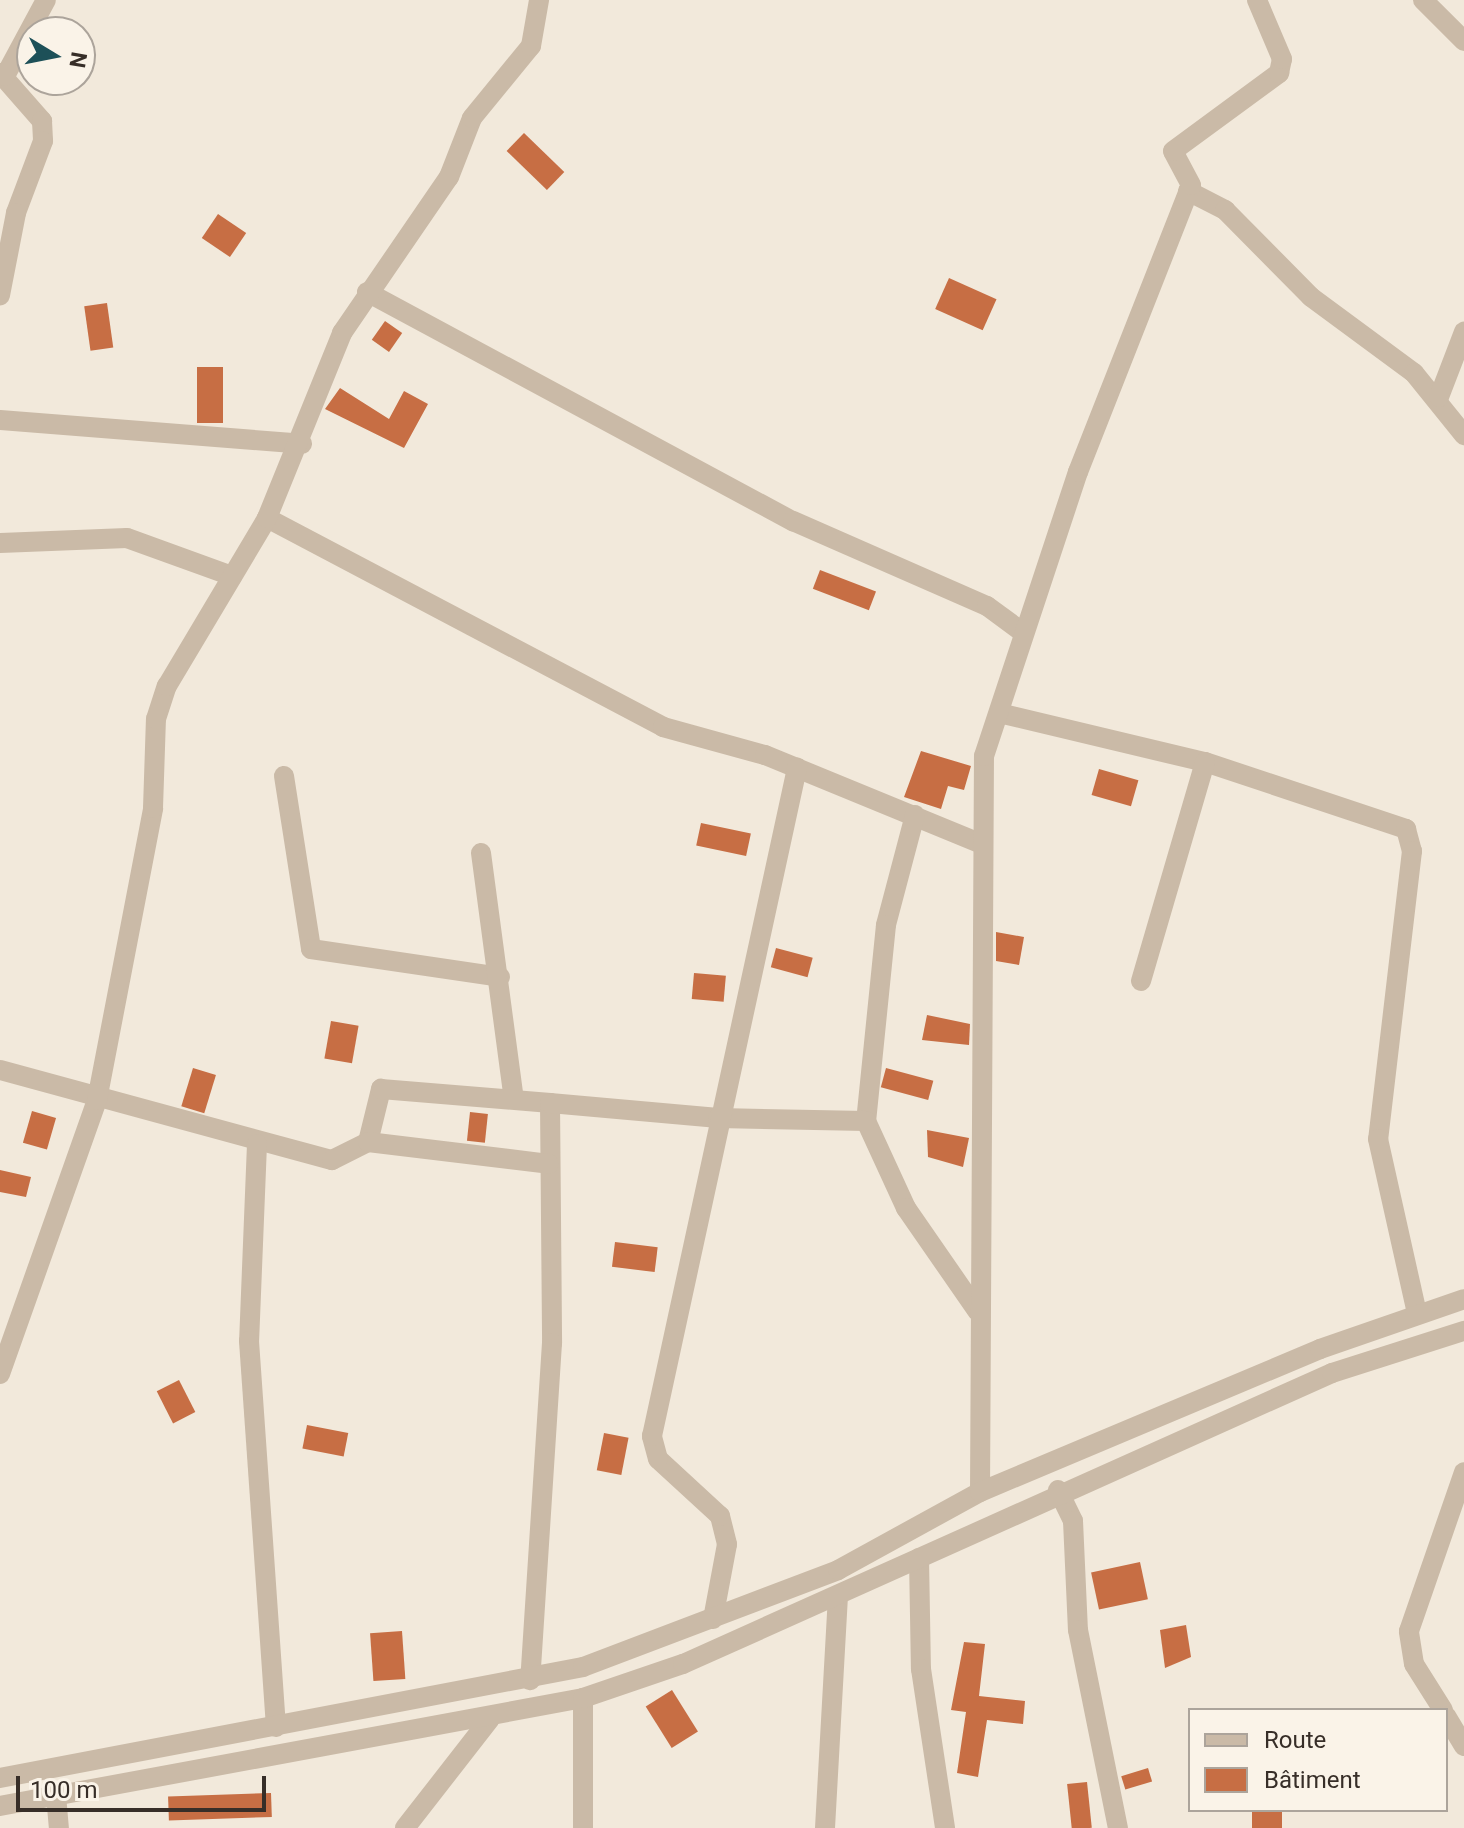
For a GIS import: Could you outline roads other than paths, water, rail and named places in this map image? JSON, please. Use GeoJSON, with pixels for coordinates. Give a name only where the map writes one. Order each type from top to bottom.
{"type":"FeatureCollection","features":[{"type":"Feature","properties":{"kind":"street"},"geometry":{"type":"LineString","coordinates":[[0,295],[16,213],[43,141],[42,121],[2,74],[46,0]]}},
{"type":"Feature","properties":{"kind":"street"},"geometry":{"type":"LineString","coordinates":[[2,1364],[97,1100],[153,808],[160,704],[267,518],[302,444],[342,333],[367,292],[420,226],[472,118],[531,46],[539,0]]}},
{"type":"Feature","properties":{"kind":"street"},"geometry":{"type":"LineString","coordinates":[[980,1492],[978,1312],[982,844],[978,788],[1021,631],[1142,295],[1188,191],[1175,148],[1279,73],[1282,59],[1257,0]]}},
{"type":"Feature","properties":{"kind":"street"},"geometry":{"type":"LineString","coordinates":[[1423,0],[1464,41]]}},
{"type":"Feature","properties":{"kind":"street"},"geometry":{"type":"LineString","coordinates":[[1188,191],[1225,210],[1311,297],[1439,397],[1464,435]]}},
{"type":"Feature","properties":{"kind":"street"},"geometry":{"type":"LineString","coordinates":[[367,292],[793,521],[987,606],[1021,631]]}},
{"type":"Feature","properties":{"kind":"street"},"geometry":{"type":"LineString","coordinates":[[1439,397],[1464,332]]}},
{"type":"Feature","properties":{"kind":"street"},"geometry":{"type":"LineString","coordinates":[[0,420],[302,444]]}},
{"type":"Feature","properties":{"kind":"street"},"geometry":{"type":"LineString","coordinates":[[267,518],[663,727],[797,768],[982,844]]}},
{"type":"Feature","properties":{"kind":"street"},"geometry":{"type":"LineString","coordinates":[[0,543],[127,538],[232,576]]}},
{"type":"Feature","properties":{"kind":"street"},"geometry":{"type":"LineString","coordinates":[[999,713],[1205,762],[1406,829],[1412,851],[1378,1139],[1417,1314]]}},
{"type":"Feature","properties":{"kind":"street"},"geometry":{"type":"LineString","coordinates":[[1141,981],[1205,762]]}},
{"type":"Feature","properties":{"kind":"street"},"geometry":{"type":"LineString","coordinates":[[713,1619],[727,1544],[720,1516],[658,1459],[652,1436],[718,1118],[797,768]]}},
{"type":"Feature","properties":{"kind":"street"},"geometry":{"type":"LineString","coordinates":[[284,776],[311,949],[500,977]]}},
{"type":"Feature","properties":{"kind":"street"},"geometry":{"type":"LineString","coordinates":[[915,815],[886,925],[866,1121],[906,1208],[978,1312]]}},
{"type":"Feature","properties":{"kind":"street"},"geometry":{"type":"LineString","coordinates":[[481,853],[514,1099]]}},
{"type":"Feature","properties":{"kind":"street"},"geometry":{"type":"LineString","coordinates":[[0,1070],[257,1144],[332,1160],[368,1142],[549,1164]]}},
{"type":"Feature","properties":{"kind":"street"},"geometry":{"type":"LineString","coordinates":[[368,1142],[381,1089],[718,1118],[866,1121]]}},
{"type":"Feature","properties":{"kind":"street"},"geometry":{"type":"LineString","coordinates":[[530,1680],[552,1343],[550,1103]]}},
{"type":"Feature","properties":{"kind":"street"},"geometry":{"type":"LineString","coordinates":[[257,1144],[249,1222],[250,1373],[276,1727]]}},
{"type":"Feature","properties":{"kind":"street"},"geometry":{"type":"LineString","coordinates":[[0,1778],[530,1680],[713,1619],[838,1570],[980,1492],[1417,1314],[1464,1299]]}},
{"type":"Feature","properties":{"kind":"street"},"geometry":{"type":"LineString","coordinates":[[0,1806],[490,1719],[583,1698],[838,1597],[1058,1490],[1332,1373],[1464,1331]]}},
{"type":"Feature","properties":{"kind":"street"},"geometry":{"type":"LineString","coordinates":[[1442,1708],[1414,1664],[1409,1631],[1464,1472]]}},
{"type":"Feature","properties":{"kind":"street"},"geometry":{"type":"LineString","coordinates":[[1058,1490],[1073,1521],[1078,1630],[1118,1828]]}},
{"type":"Feature","properties":{"kind":"street"},"geometry":{"type":"LineString","coordinates":[[919,1558],[921,1669],[945,1828]]}},
{"type":"Feature","properties":{"kind":"street"},"geometry":{"type":"LineString","coordinates":[[825,1828],[838,1597]]}},
{"type":"Feature","properties":{"kind":"street"},"geometry":{"type":"LineString","coordinates":[[583,1698],[583,1828]]}},
{"type":"Feature","properties":{"kind":"street"},"geometry":{"type":"LineString","coordinates":[[405,1828],[490,1719]]}},
{"type":"Feature","properties":{"kind":"street"},"geometry":{"type":"LineString","coordinates":[[1448,1719],[1464,1746]]}},
{"type":"Feature","properties":{"kind":"street"},"geometry":{"type":"LineString","coordinates":[[56,1795],[59,1828]]}}]}
